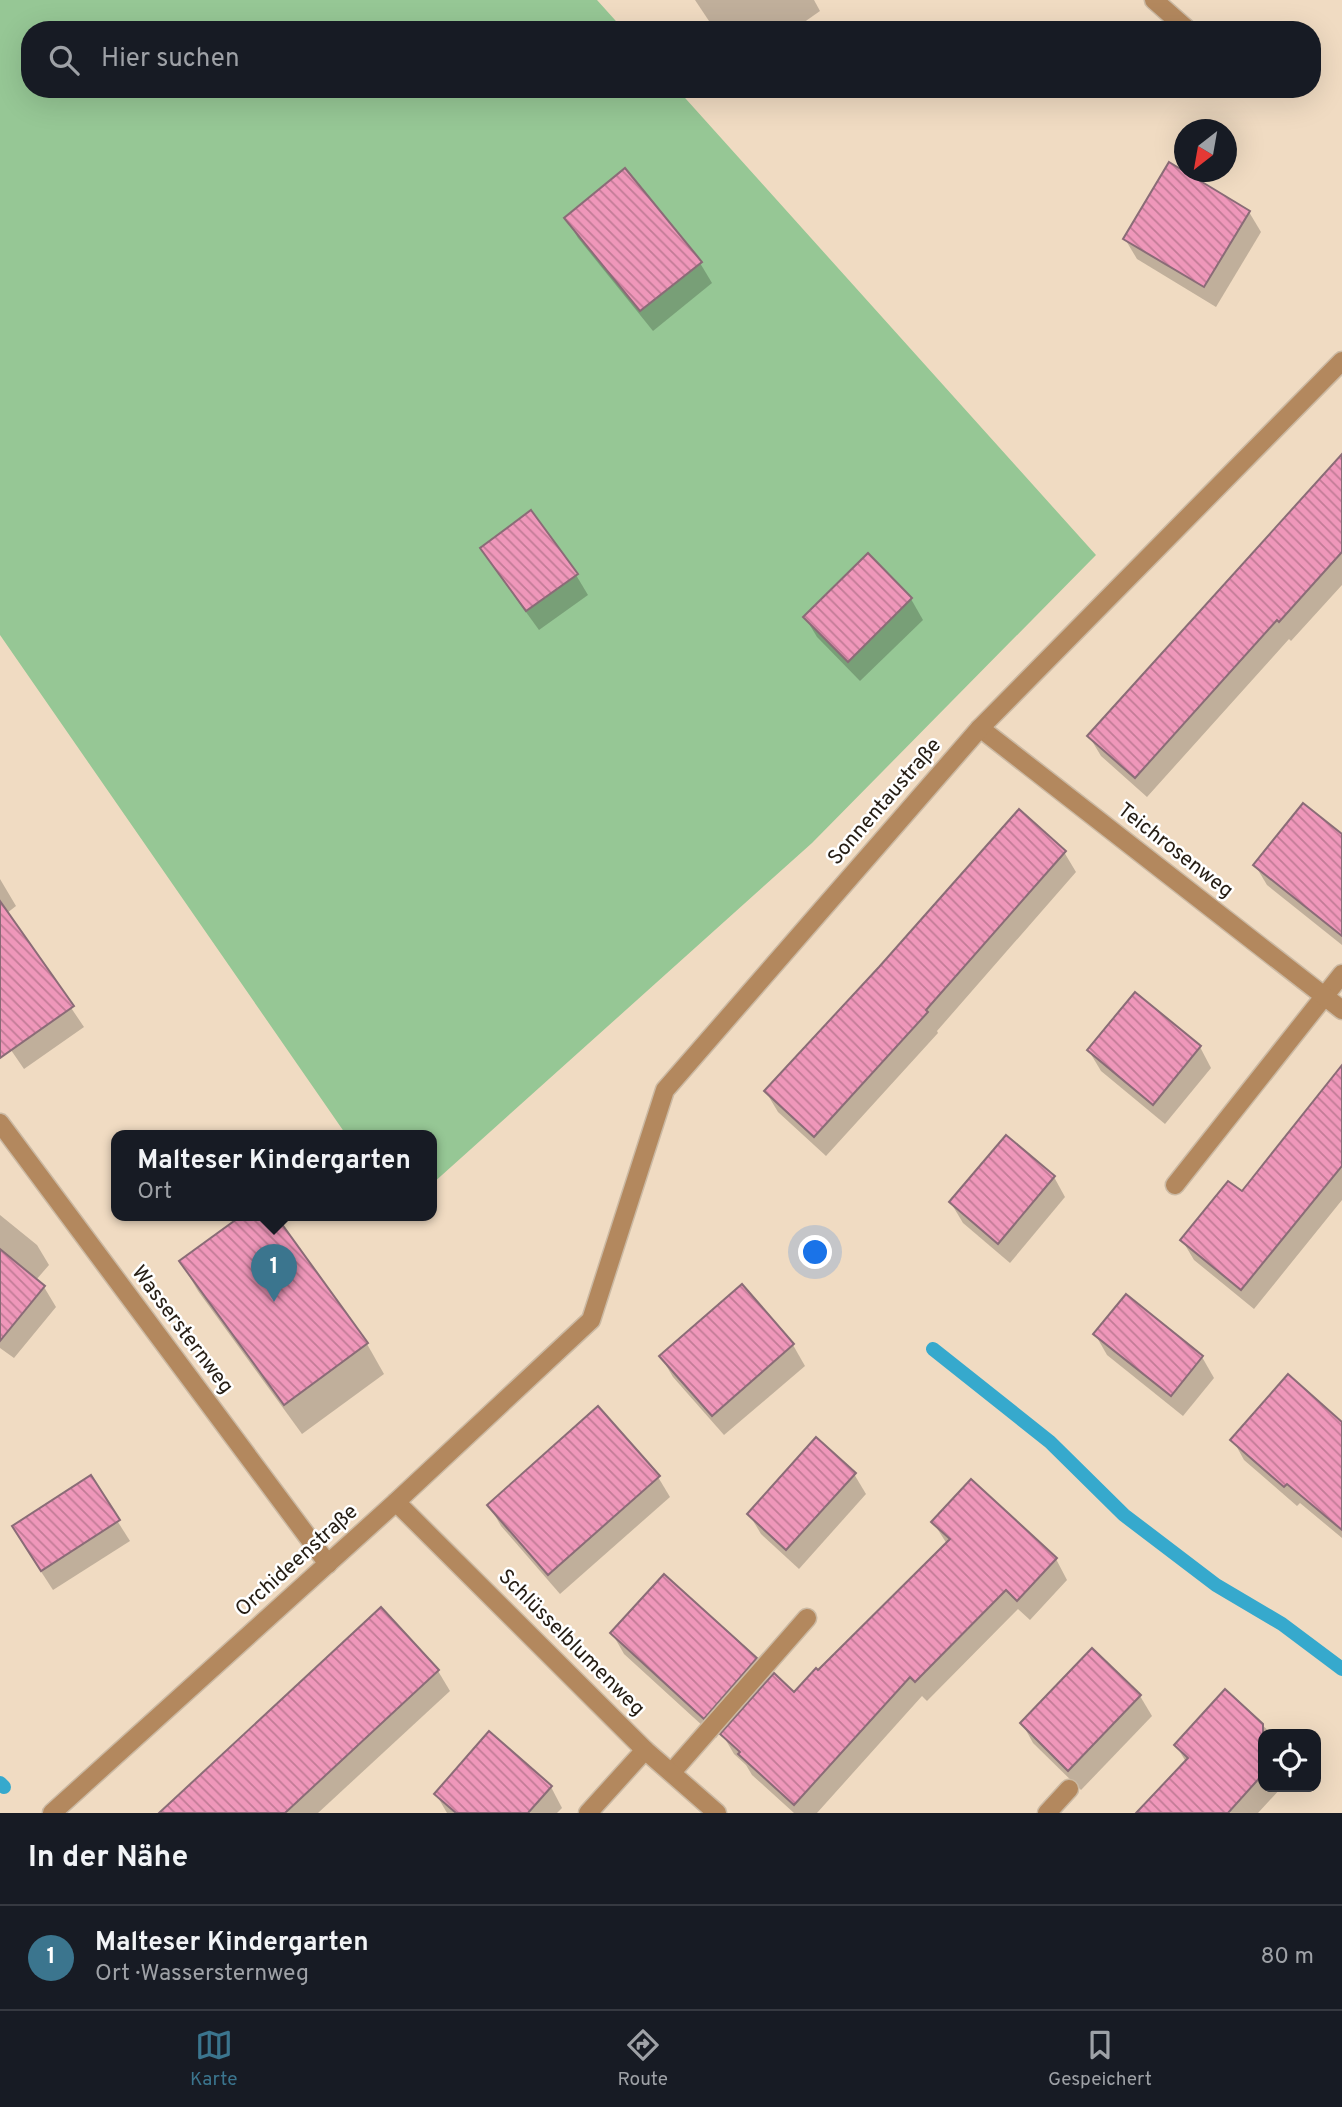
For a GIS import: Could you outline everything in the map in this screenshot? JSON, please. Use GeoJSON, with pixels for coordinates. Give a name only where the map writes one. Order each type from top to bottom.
{"type":"FeatureCollection","features":[{"type":"Feature","properties":{"kind":"street"},"geometry":{"type":"LineString","coordinates":[[1154,0],[1178,21]]}},
{"type":"Feature","properties":{"kind":"street","name":"Sonnentaustraße"},"geometry":{"type":"LineString","coordinates":[[570,1342],[591,1320],[665,1090],[980,728],[1342,361]]}},
{"type":"Feature","properties":{"kind":"street","name":"Teichrosenweg"},"geometry":{"type":"LineString","coordinates":[[980,728],[1342,1010]]}},
{"type":"Feature","properties":{"kind":"street"},"geometry":{"type":"LineString","coordinates":[[1175,1185],[1342,974]]}},
{"type":"Feature","properties":{"kind":"street","name":"Wassersternweg"},"geometry":{"type":"LineString","coordinates":[[0,1123],[328,1564]]}},
{"type":"Feature","properties":{"kind":"street","name":"Orchideenstraße"},"geometry":{"type":"LineString","coordinates":[[52,1813],[570,1342]]}},
{"type":"Feature","properties":{"kind":"street","name":"Schlüsselblumenweg"},"geometry":{"type":"LineString","coordinates":[[396,1502],[645,1749],[717,1813]]}},
{"type":"Feature","properties":{"kind":"street"},"geometry":{"type":"LineString","coordinates":[[672,1772],[807,1618]]}},
{"type":"Feature","properties":{"kind":"street"},"geometry":{"type":"LineString","coordinates":[[588,1813],[645,1749]]}},
{"type":"Feature","properties":{"kind":"street"},"geometry":{"type":"LineString","coordinates":[[1047,1813],[1069,1789]]}},
{"type":"Feature","properties":{"kind":"green space"},"geometry":{"type":"Polygon","coordinates":[[[0,0],[597,0],[616,21],[21,21],[21,98],[685,98],[1096,555],[812,843],[437,1180],[437,1130],[343,1130],[0,635],[0,0]]]}},
{"type":"Feature","properties":{"kind":"building"},"geometry":{"type":"Polygon","coordinates":[[[1169,162],[1174,165],[1174,182],[1202,182],[1250,211],[1204,287],[1123,239],[1169,162]]]}},
{"type":"Feature","properties":{"kind":"building"},"geometry":{"type":"Polygon","coordinates":[[[625,168],[702,262],[640,311],[564,218],[625,168]]]}},
{"type":"Feature","properties":{"kind":"building"},"geometry":{"type":"Polygon","coordinates":[[[1342,454],[1342,552],[1135,778],[1087,736],[1342,454]]]}},
{"type":"Feature","properties":{"kind":"building"},"geometry":{"type":"Polygon","coordinates":[[[531,510],[578,574],[526,611],[480,548],[531,510]]]}},
{"type":"Feature","properties":{"kind":"building"},"geometry":{"type":"Polygon","coordinates":[[[868,553],[912,598],[848,662],[803,617],[868,553]]]}},
{"type":"Feature","properties":{"kind":"building"},"geometry":{"type":"Polygon","coordinates":[[[1303,803],[1342,834],[1342,936],[1253,865],[1303,803]]]}},
{"type":"Feature","properties":{"kind":"building"},"geometry":{"type":"Polygon","coordinates":[[[1019,809],[1066,851],[926,1010],[928,1012],[814,1137],[764,1091],[879,967],[1019,809]]]}},
{"type":"Feature","properties":{"kind":"building"},"geometry":{"type":"Polygon","coordinates":[[[0,901],[74,1006],[0,1058],[0,901]]]}},
{"type":"Feature","properties":{"kind":"building"},"geometry":{"type":"Polygon","coordinates":[[[1135,992],[1201,1046],[1153,1105],[1087,1050],[1135,992]]]}},
{"type":"Feature","properties":{"kind":"building"},"geometry":{"type":"Polygon","coordinates":[[[1342,1065],[1342,1166],[1241,1290],[1180,1240],[1228,1181],[1242,1191],[1342,1065]]]}},
{"type":"Feature","properties":{"kind":"building"},"geometry":{"type":"Polygon","coordinates":[[[1006,1135],[1055,1176],[998,1244],[949,1202],[1006,1135]]]}},
{"type":"Feature","properties":{"kind":"building"},"geometry":{"type":"Polygon","coordinates":[[[234,1221],[280,1221],[368,1343],[284,1405],[179,1261],[234,1221]]]}},
{"type":"Feature","properties":{"kind":"building"},"geometry":{"type":"Polygon","coordinates":[[[0,1249],[45,1286],[0,1341],[0,1249]]]}},
{"type":"Feature","properties":{"kind":"building"},"geometry":{"type":"Polygon","coordinates":[[[742,1284],[794,1344],[712,1416],[659,1356],[742,1284]]]}},
{"type":"Feature","properties":{"kind":"building"},"geometry":{"type":"Polygon","coordinates":[[[1126,1294],[1203,1356],[1171,1396],[1093,1334],[1126,1294]]]}},
{"type":"Feature","properties":{"kind":"building"},"geometry":{"type":"Polygon","coordinates":[[[1288,1374],[1342,1422],[1342,1530],[1287,1484],[1284,1487],[1230,1440],[1288,1374]]]}},
{"type":"Feature","properties":{"kind":"building"},"geometry":{"type":"Polygon","coordinates":[[[598,1406],[660,1476],[548,1575],[487,1505],[598,1406]]]}},
{"type":"Feature","properties":{"kind":"building"},"geometry":{"type":"Polygon","coordinates":[[[816,1437],[856,1473],[786,1550],[747,1514],[816,1437]]]}},
{"type":"Feature","properties":{"kind":"building"},"geometry":{"type":"Polygon","coordinates":[[[91,1475],[120,1520],[41,1571],[12,1526],[91,1475]]]}},
{"type":"Feature","properties":{"kind":"building"},"geometry":{"type":"Polygon","coordinates":[[[971,1479],[1057,1558],[1017,1601],[1006,1590],[915,1682],[910,1677],[794,1805],[720,1734],[774,1673],[794,1692],[950,1539],[931,1522],[971,1479]]]}},
{"type":"Feature","properties":{"kind":"building"},"geometry":{"type":"Polygon","coordinates":[[[664,1574],[757,1658],[704,1719],[610,1633],[664,1574]]]}},
{"type":"Feature","properties":{"kind":"building"},"geometry":{"type":"Polygon","coordinates":[[[381,1607],[439,1670],[285,1813],[159,1813],[381,1607]]]}},
{"type":"Feature","properties":{"kind":"building"},"geometry":{"type":"Polygon","coordinates":[[[1092,1648],[1141,1695],[1068,1771],[1020,1723],[1092,1648]]]}},
{"type":"Feature","properties":{"kind":"building"},"geometry":{"type":"Polygon","coordinates":[[[1225,1689],[1263,1724],[1263,1729],[1258,1729],[1258,1780],[1228,1813],[1136,1813],[1188,1758],[1174,1745],[1225,1689]]]}},
{"type":"Feature","properties":{"kind":"building"},"geometry":{"type":"Polygon","coordinates":[[[489,1731],[552,1786],[528,1813],[456,1813],[434,1794],[489,1731]]]}},
{"type":"Feature","properties":{"kind":"waterway"},"geometry":{"type":"LineString","coordinates":[[933,1349],[1050,1442],[1124,1515],[1216,1585],[1282,1624],[1342,1669]]}},
{"type":"Feature","properties":{"kind":"waterway"},"geometry":{"type":"LineString","coordinates":[[0,1783],[4,1787]]}},
{"type":"Feature","properties":{"kind":"place","name":"Malteser Kindergarten"},"geometry":{"type":"Point","coordinates":[274,1302]}}]}
